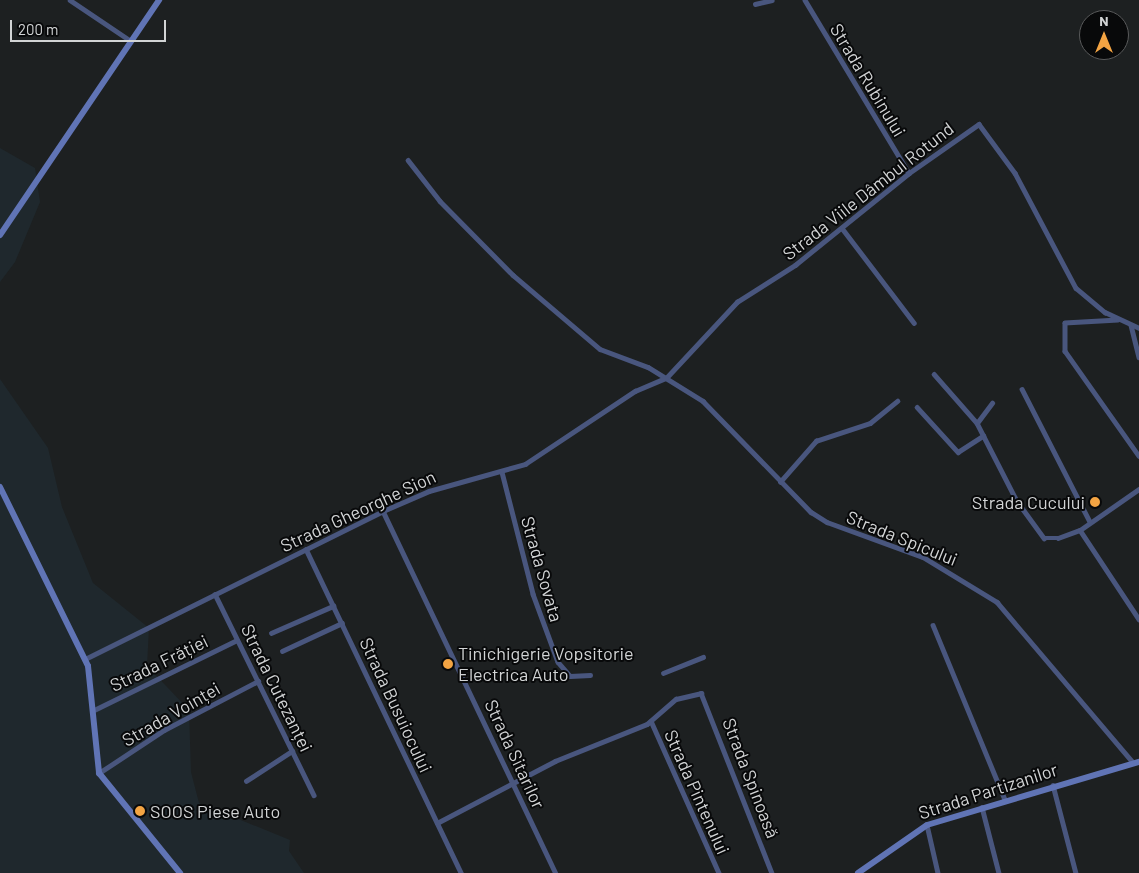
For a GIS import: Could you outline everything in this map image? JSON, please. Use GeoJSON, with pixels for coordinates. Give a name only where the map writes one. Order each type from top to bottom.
{"type":"FeatureCollection","features":[{"type":"Feature","properties":{"kind":"street"},"geometry":{"type":"LineString","coordinates":[[70,0],[131,41]]}},
{"type":"Feature","properties":{"kind":"street"},"geometry":{"type":"LineString","coordinates":[[0,235],[160,0]]}},
{"type":"Feature","properties":{"kind":"street"},"geometry":{"type":"LineString","coordinates":[[755,4],[772,0]]}},
{"type":"Feature","properties":{"kind":"street","name":"Strada Rubinului"},"geometry":{"type":"LineString","coordinates":[[805,0],[909,173]]}},
{"type":"Feature","properties":{"kind":"street","name":"Strada Viile Dâmbul Rotund"},"geometry":{"type":"LineString","coordinates":[[667,377],[724,313],[842,228],[909,173],[979,124],[1014,173],[1076,288],[1119,320],[1139,328]]}},
{"type":"Feature","properties":{"kind":"street","name":"Strada Spicului"},"geometry":{"type":"LineString","coordinates":[[408,160],[482,246],[595,346],[667,377],[703,401],[780,482],[827,522],[924,557],[982,590],[1023,631],[1136,761]]}},
{"type":"Feature","properties":{"kind":"street"},"geometry":{"type":"LineString","coordinates":[[842,228],[914,323]]}},
{"type":"Feature","properties":{"kind":"street"},"geometry":{"type":"LineString","coordinates":[[1119,320],[1065,323],[1066,354],[1139,456]]}},
{"type":"Feature","properties":{"kind":"street"},"geometry":{"type":"LineString","coordinates":[[1131,326],[1139,357]]}},
{"type":"Feature","properties":{"kind":"street"},"geometry":{"type":"LineString","coordinates":[[934,374],[977,423],[1028,520],[1047,539],[1080,530],[1139,489]]}},
{"type":"Feature","properties":{"kind":"street","name":"Strada Gheorghe Sion"},"geometry":{"type":"LineString","coordinates":[[85,659],[383,511],[429,491],[525,464],[584,429],[635,390],[667,377]]}},
{"type":"Feature","properties":{"kind":"street"},"geometry":{"type":"LineString","coordinates":[[1022,390],[1090,522]]}},
{"type":"Feature","properties":{"kind":"street"},"geometry":{"type":"LineString","coordinates":[[780,482],[816,441],[875,420],[897,401]]}},
{"type":"Feature","properties":{"kind":"street"},"geometry":{"type":"LineString","coordinates":[[977,423],[992,403]]}},
{"type":"Feature","properties":{"kind":"street"},"geometry":{"type":"LineString","coordinates":[[918,407],[958,452],[984,436]]}},
{"type":"Feature","properties":{"kind":"street","name":"Strada Sovata"},"geometry":{"type":"LineString","coordinates":[[502,472],[533,594],[558,662],[570,676],[590,675]]}},
{"type":"Feature","properties":{"kind":"street"},"geometry":{"type":"LineString","coordinates":[[0,487],[85,659],[99,773],[180,873]]}},
{"type":"Feature","properties":{"kind":"street","name":"Strada Sitarilor"},"geometry":{"type":"LineString","coordinates":[[383,511],[554,872]]}},
{"type":"Feature","properties":{"kind":"street"},"geometry":{"type":"LineString","coordinates":[[1080,530],[1139,620]]}},
{"type":"Feature","properties":{"kind":"street","name":"Strada Busuiocului"},"geometry":{"type":"LineString","coordinates":[[306,549],[461,873]]}},
{"type":"Feature","properties":{"kind":"street","name":"Strada Cutezanței"},"geometry":{"type":"LineString","coordinates":[[215,594],[314,795]]}},
{"type":"Feature","properties":{"kind":"street"},"geometry":{"type":"LineString","coordinates":[[271,634],[333,606]]}},
{"type":"Feature","properties":{"kind":"street"},"geometry":{"type":"LineString","coordinates":[[282,651],[342,624]]}},
{"type":"Feature","properties":{"kind":"street"},"geometry":{"type":"LineString","coordinates":[[933,625],[1005,800]]}},
{"type":"Feature","properties":{"kind":"street","name":"Strada Frăției"},"geometry":{"type":"LineString","coordinates":[[92,711],[238,640]]}},
{"type":"Feature","properties":{"kind":"street"},"geometry":{"type":"LineString","coordinates":[[664,673],[703,657]]}},
{"type":"Feature","properties":{"kind":"street","name":"Strada Voinței"},"geometry":{"type":"LineString","coordinates":[[99,773],[164,730],[258,681]]}},
{"type":"Feature","properties":{"kind":"street","name":"Strada Spinoasă"},"geometry":{"type":"LineString","coordinates":[[651,721],[672,701],[703,693],[772,873]]}},
{"type":"Feature","properties":{"kind":"street"},"geometry":{"type":"LineString","coordinates":[[437,823],[513,784],[651,721]]}},
{"type":"Feature","properties":{"kind":"street","name":"Strada Pintenului"},"geometry":{"type":"LineString","coordinates":[[651,721],[719,873]]}},
{"type":"Feature","properties":{"kind":"street"},"geometry":{"type":"LineString","coordinates":[[246,781],[292,750]]}},
{"type":"Feature","properties":{"kind":"street","name":"Strada Partizanilor"},"geometry":{"type":"LineString","coordinates":[[858,873],[927,825],[982,806],[1136,761]]}},
{"type":"Feature","properties":{"kind":"street"},"geometry":{"type":"LineString","coordinates":[[1053,785],[1076,873]]}},
{"type":"Feature","properties":{"kind":"street"},"geometry":{"type":"LineString","coordinates":[[982,806],[999,873]]}},
{"type":"Feature","properties":{"kind":"street"},"geometry":{"type":"LineString","coordinates":[[927,825],[938,873]]}},
{"type":"Feature","properties":{"kind":"shaded area"},"geometry":{"type":"Polygon","coordinates":[[[0,148],[35,168],[40,202],[15,262],[0,282],[0,148]]]}},
{"type":"Feature","properties":{"kind":"shaded area"},"geometry":{"type":"Polygon","coordinates":[[[0,379],[48,448],[62,507],[93,583],[149,628],[147,666],[189,710],[191,772],[199,803],[290,840],[289,851],[304,873],[0,873],[0,379]]]}},
{"type":"Feature","properties":{"kind":"place","name":"Strada Cucului"},"geometry":{"type":"Point","coordinates":[1095,502]}},
{"type":"Feature","properties":{"kind":"place","name":"Tinichigerie Vopsitorie Electrica Auto"},"geometry":{"type":"Point","coordinates":[448,664]}},
{"type":"Feature","properties":{"kind":"place","name":"SOOS Piese Auto"},"geometry":{"type":"Point","coordinates":[140,811]}}]}
